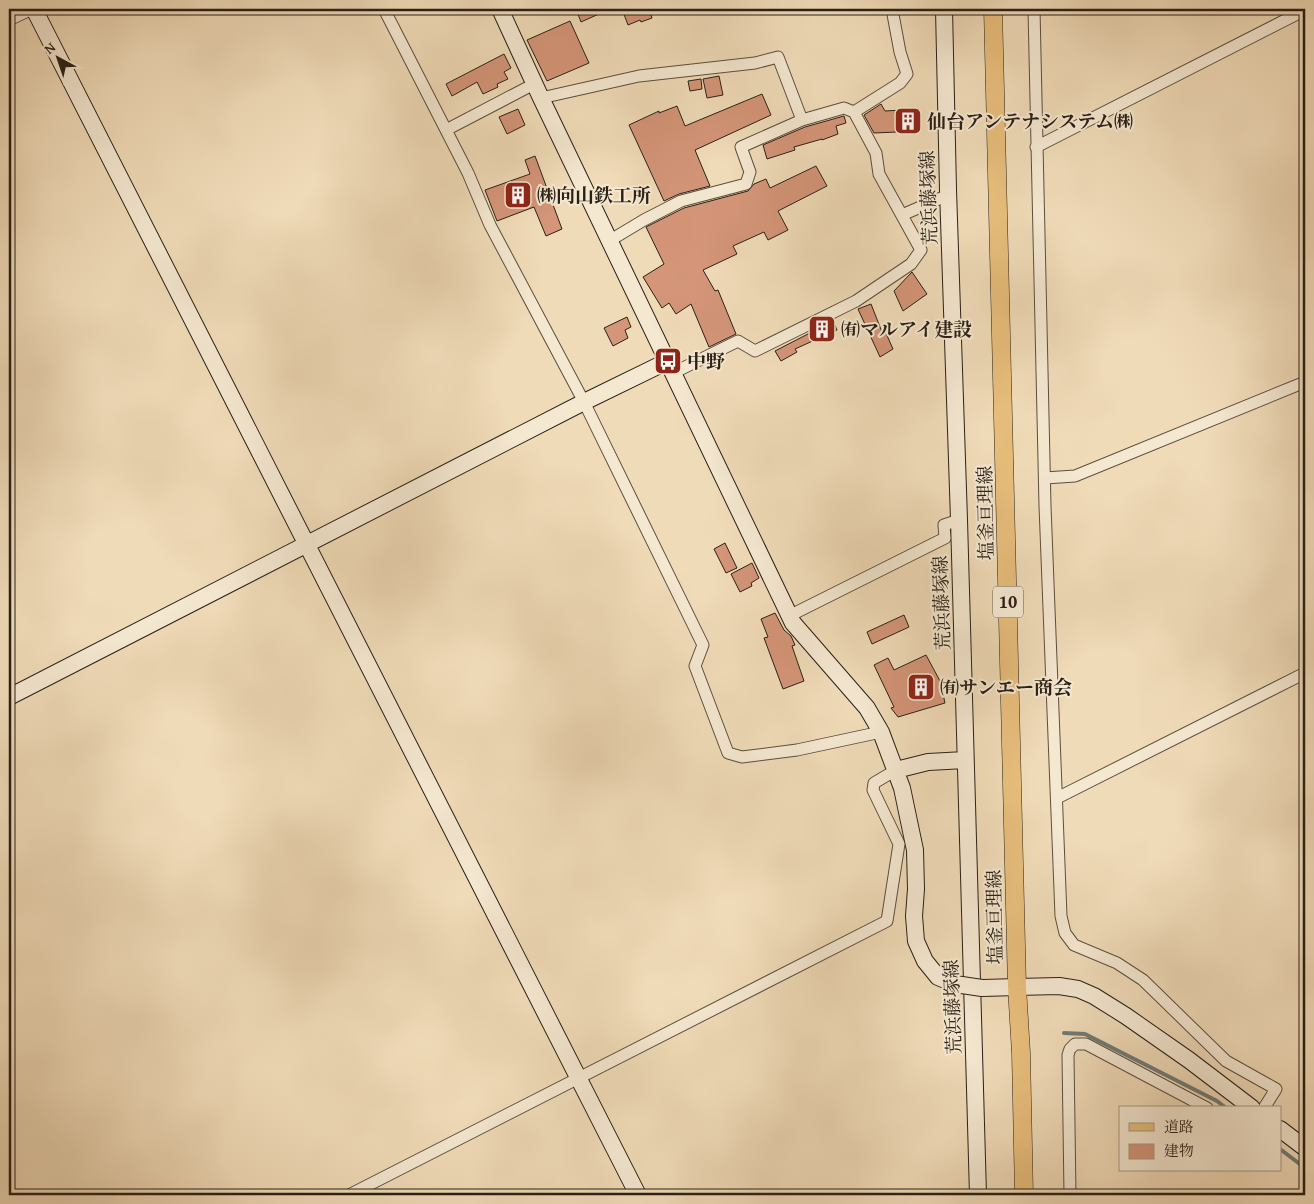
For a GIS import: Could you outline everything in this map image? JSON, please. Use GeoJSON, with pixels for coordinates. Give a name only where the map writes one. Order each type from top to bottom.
{"type":"FeatureCollection","features":[{"type":"Feature","properties":{"kind":"main road","name":"塩釜亘理線"},"geometry":{"type":"LineString","coordinates":[[993,9],[1017,987],[1021,1053],[1024,1195]]}},
{"type":"Feature","properties":{"kind":"street"},"geometry":{"type":"LineString","coordinates":[[9,20],[33,9],[638,1195]]}},
{"type":"Feature","properties":{"kind":"street"},"geometry":{"type":"LineString","coordinates":[[384,9],[468,173],[490,225],[584,402],[703,645],[695,666],[728,753],[742,757],[769,754],[881,732]]}},
{"type":"Feature","properties":{"kind":"street"},"geometry":{"type":"LineString","coordinates":[[500,9],[537,91],[793,623],[867,708],[881,732],[902,788],[915,850],[916,889],[914,916],[916,941],[925,961],[938,977],[954,984],[982,988],[1059,986],[1078,989],[1094,996],[1189,1060],[1249,1106]]}},
{"type":"Feature","properties":{"kind":"street"},"geometry":{"type":"LineString","coordinates":[[854,112],[900,84],[907,74],[900,52],[892,9]]}},
{"type":"Feature","properties":{"kind":"street","name":"荒浜藤塚線"},"geometry":{"type":"LineString","coordinates":[[944,9],[978,1195]]}},
{"type":"Feature","properties":{"kind":"street"},"geometry":{"type":"LineString","coordinates":[[1034,9],[1045,478],[1061,916],[1065,933],[1074,945],[1117,963],[1143,980],[1226,1061],[1276,1089],[1265,1106]]}},
{"type":"Feature","properties":{"kind":"street"},"geometry":{"type":"LineString","coordinates":[[1036,147],[1305,10]]}},
{"type":"Feature","properties":{"kind":"street"},"geometry":{"type":"LineString","coordinates":[[446,130],[537,91],[596,84],[639,76],[756,63],[778,57],[802,120]]}},
{"type":"Feature","properties":{"kind":"street"},"geometry":{"type":"LineString","coordinates":[[9,697],[307,546],[584,402],[738,341],[755,351],[856,301],[911,264],[921,250],[879,174],[876,153],[854,112],[844,108],[802,120],[742,147],[750,172],[746,184],[680,201],[609,241]]}},
{"type":"Feature","properties":{"kind":"street"},"geometry":{"type":"LineString","coordinates":[[902,215],[948,195]]}},
{"type":"Feature","properties":{"kind":"street"},"geometry":{"type":"LineString","coordinates":[[1045,478],[1075,476],[1305,382]]}},
{"type":"Feature","properties":{"kind":"street"},"geometry":{"type":"LineString","coordinates":[[790,616],[945,538],[944,525],[959,520]]}},
{"type":"Feature","properties":{"kind":"street"},"geometry":{"type":"LineString","coordinates":[[1057,798],[1305,673]]}},
{"type":"Feature","properties":{"kind":"street"},"geometry":{"type":"LineString","coordinates":[[349,1195],[887,921],[899,844],[872,790],[874,783],[896,770],[928,762],[965,760]]}},
{"type":"Feature","properties":{"kind":"street"},"geometry":{"type":"LineString","coordinates":[[1070,1195],[1068,1055],[1070,1049],[1075,1044],[1086,1044],[1203,1106]]}},
{"type":"Feature","properties":{"kind":"street"},"geometry":{"type":"LineString","coordinates":[[1282,1131],[1305,1148]]}},
{"type":"Feature","properties":{"kind":"building"},"geometry":{"type":"Polygon","coordinates":[[[576,9],[610,9],[581,22],[576,9]]]}},
{"type":"Feature","properties":{"kind":"building"},"geometry":{"type":"Polygon","coordinates":[[[622,9],[666,9],[651,15],[652,18],[628,25],[622,9]]]}},
{"type":"Feature","properties":{"kind":"building"},"geometry":{"type":"Polygon","coordinates":[[[570,21],[589,63],[547,81],[527,40],[570,21]]]}},
{"type":"Feature","properties":{"kind":"building"},"geometry":{"type":"Polygon","coordinates":[[[504,54],[511,68],[504,72],[508,79],[497,84],[498,87],[483,94],[477,82],[452,96],[446,84],[504,54]]]}},
{"type":"Feature","properties":{"kind":"building"},"geometry":{"type":"Polygon","coordinates":[[[719,76],[723,95],[707,98],[703,79],[719,76]]]}},
{"type":"Feature","properties":{"kind":"building"},"geometry":{"type":"Polygon","coordinates":[[[701,79],[702,89],[690,91],[688,81],[701,79]]]}},
{"type":"Feature","properties":{"kind":"building"},"geometry":{"type":"Polygon","coordinates":[[[762,94],[771,115],[695,150],[710,186],[679,194],[664,201],[629,125],[659,111],[659,113],[677,106],[685,126],[762,94]]]}},
{"type":"Feature","properties":{"kind":"building"},"geometry":{"type":"Polygon","coordinates":[[[881,104],[885,111],[919,109],[920,131],[874,133],[864,115],[881,104]]]}},
{"type":"Feature","properties":{"kind":"building"},"geometry":{"type":"Polygon","coordinates":[[[518,109],[525,125],[507,134],[499,117],[518,109]]]}},
{"type":"Feature","properties":{"kind":"building"},"geometry":{"type":"Polygon","coordinates":[[[844,116],[846,123],[836,126],[838,134],[794,147],[795,150],[767,159],[763,145],[805,127],[844,116]]]}},
{"type":"Feature","properties":{"kind":"building","name":"㈱向山鉄工所"},"geometry":{"type":"Polygon","coordinates":[[[535,156],[562,229],[546,236],[534,207],[497,221],[485,190],[530,174],[525,160],[535,156]]]}},
{"type":"Feature","properties":{"kind":"building"},"geometry":{"type":"Polygon","coordinates":[[[816,166],[827,186],[778,211],[788,230],[768,240],[764,232],[733,246],[737,254],[703,270],[715,291],[718,290],[736,334],[709,347],[691,304],[676,314],[669,303],[662,308],[643,277],[664,264],[646,227],[684,208],[748,191],[754,184],[766,179],[770,188],[816,166]]]}},
{"type":"Feature","properties":{"kind":"building"},"geometry":{"type":"Polygon","coordinates":[[[912,272],[927,294],[903,311],[894,291],[912,272]]]}},
{"type":"Feature","properties":{"kind":"building"},"geometry":{"type":"Polygon","coordinates":[[[871,304],[882,332],[885,331],[893,349],[880,357],[858,309],[871,304]]]}},
{"type":"Feature","properties":{"kind":"building"},"geometry":{"type":"Polygon","coordinates":[[[627,317],[631,327],[625,330],[628,338],[613,346],[604,328],[627,317]]]}},
{"type":"Feature","properties":{"kind":"building"},"geometry":{"type":"Polygon","coordinates":[[[833,321],[837,330],[795,349],[797,352],[781,361],[775,351],[833,321]]]}},
{"type":"Feature","properties":{"kind":"building"},"geometry":{"type":"Polygon","coordinates":[[[725,543],[737,568],[726,573],[714,549],[725,543]]]}},
{"type":"Feature","properties":{"kind":"building"},"geometry":{"type":"Polygon","coordinates":[[[752,563],[759,578],[751,583],[752,586],[740,592],[731,574],[752,563]]]}},
{"type":"Feature","properties":{"kind":"building"},"geometry":{"type":"Polygon","coordinates":[[[775,613],[795,645],[792,646],[804,681],[783,689],[764,638],[768,637],[761,619],[775,613]]]}},
{"type":"Feature","properties":{"kind":"building"},"geometry":{"type":"Polygon","coordinates":[[[904,615],[909,627],[872,644],[867,632],[904,615]]]}},
{"type":"Feature","properties":{"kind":"building","name":"㈲サンエー商会"},"geometry":{"type":"Polygon","coordinates":[[[926,655],[940,681],[945,703],[898,717],[891,708],[894,707],[874,665],[888,658],[894,670],[926,655]]]}},
{"type":"Feature","properties":{"kind":"waterway"},"geometry":{"type":"LineString","coordinates":[[1064,1033],[1085,1034],[1223,1106]]}},
{"type":"Feature","properties":{"kind":"waterway"},"geometry":{"type":"LineString","coordinates":[[1282,1151],[1305,1168]]}},
{"type":"Feature","properties":{"kind":"place","name":"仙台アンテナシステム㈱"},"geometry":{"type":"Point","coordinates":[908,121]}},
{"type":"Feature","properties":{"kind":"place","name":"㈱向山鉄工所"},"geometry":{"type":"Point","coordinates":[518,195]}},
{"type":"Feature","properties":{"kind":"place","name":"㈲マルアイ建設"},"geometry":{"type":"Point","coordinates":[822,329]}},
{"type":"Feature","properties":{"kind":"place","name":"中野"},"geometry":{"type":"Point","coordinates":[668,361]}},
{"type":"Feature","properties":{"kind":"place","name":"㈲サンエー商会"},"geometry":{"type":"Point","coordinates":[921,687]}}]}
